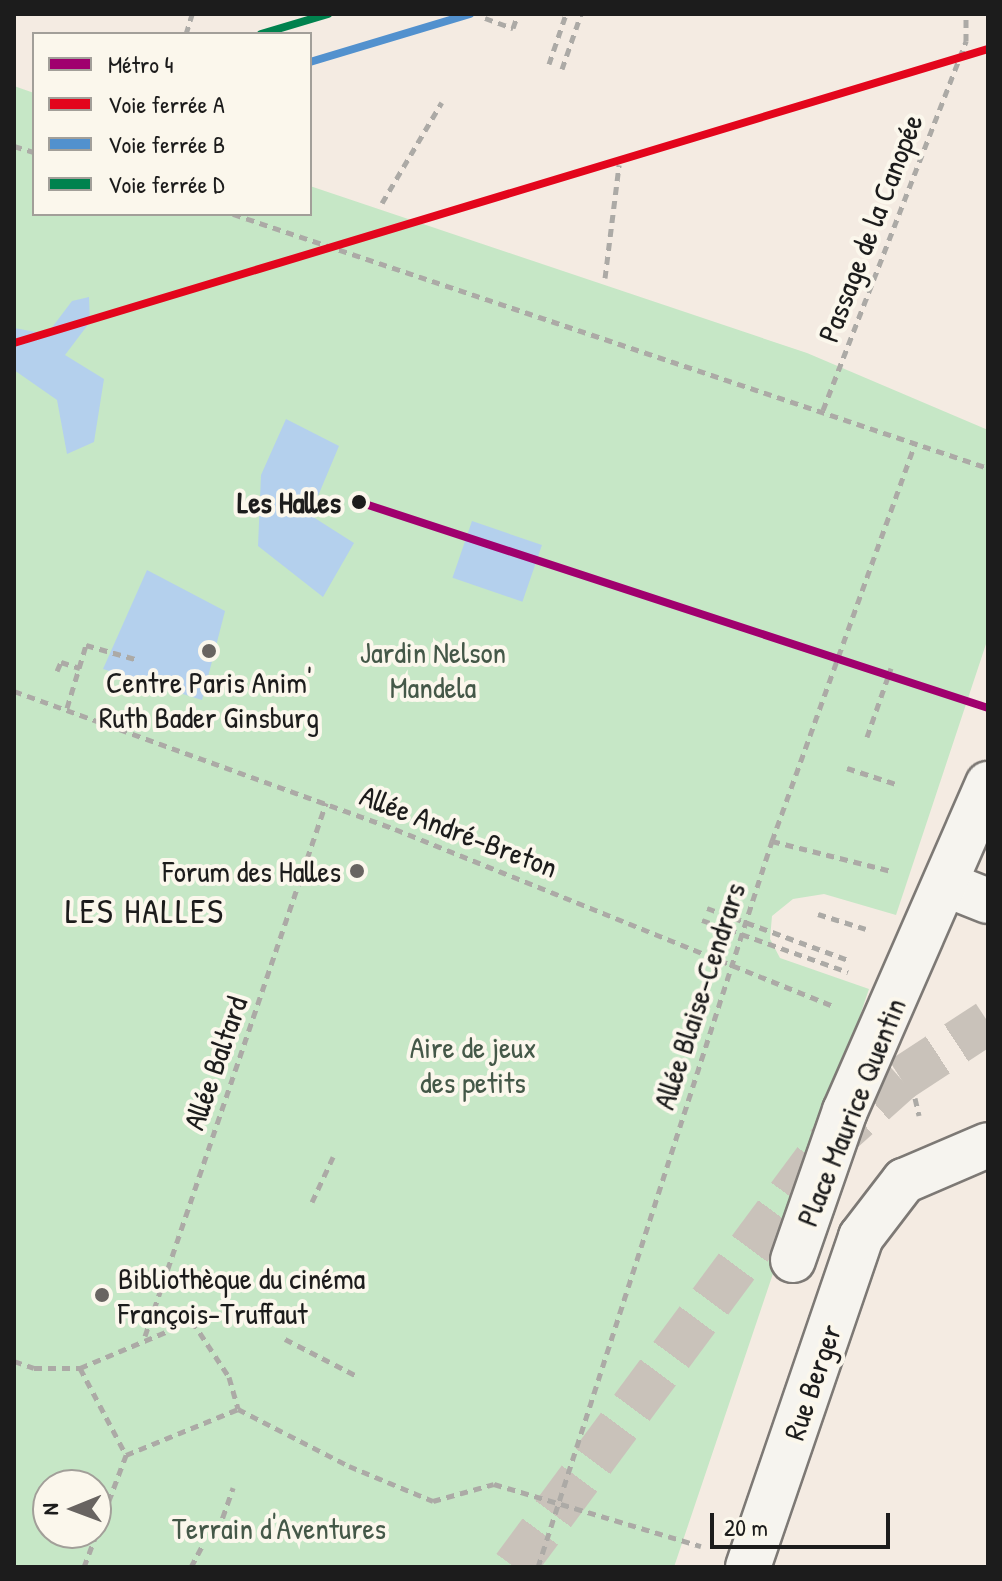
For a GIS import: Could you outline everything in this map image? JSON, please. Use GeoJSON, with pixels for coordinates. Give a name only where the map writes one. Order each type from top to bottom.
{"type":"FeatureCollection","features":[{"type":"Feature","properties":{"kind":"street","name":"Place Maurice Quentin"},"geometry":{"type":"LineString","coordinates":[[793,1260],[882,1029],[877,958],[945,884],[988,784]]}},
{"type":"Feature","properties":{"kind":"street"},"geometry":{"type":"LineString","coordinates":[[945,884],[988,901]]}},
{"type":"Feature","properties":{"kind":"street","name":"Rue Berger"},"geometry":{"type":"LineString","coordinates":[[754,1565],[861,1237],[885,1201],[904,1181],[988,1145]]}},
{"type":"Feature","properties":{"kind":"path"},"geometry":{"type":"LineString","coordinates":[[485,18],[513,28],[518,14]]}},
{"type":"Feature","properties":{"kind":"path"},"geometry":{"type":"LineString","coordinates":[[549,64],[566,14]]}},
{"type":"Feature","properties":{"kind":"path"},"geometry":{"type":"LineString","coordinates":[[562,69],[581,14]]}},
{"type":"Feature","properties":{"kind":"path","name":"Passage de la Canopée"},"geometry":{"type":"LineString","coordinates":[[823,411],[966,41],[966,14]]}},
{"type":"Feature","properties":{"kind":"path"},"geometry":{"type":"LineString","coordinates":[[382,203],[442,102]]}},
{"type":"Feature","properties":{"kind":"path"},"geometry":{"type":"LineString","coordinates":[[605,278],[619,165]]}},
{"type":"Feature","properties":{"kind":"path"},"geometry":{"type":"LineString","coordinates":[[239,216],[988,468]]}},
{"type":"Feature","properties":{"kind":"path","name":"Allée Blaise-Cendrars"},"geometry":{"type":"LineString","coordinates":[[538,1567],[772,841],[915,443]]}},
{"type":"Feature","properties":{"kind":"path"},"geometry":{"type":"LineString","coordinates":[[86,645],[135,659]]}},
{"type":"Feature","properties":{"kind":"path"},"geometry":{"type":"LineString","coordinates":[[67,708],[86,645]]}},
{"type":"Feature","properties":{"kind":"path"},"geometry":{"type":"LineString","coordinates":[[76,678],[86,645]]}},
{"type":"Feature","properties":{"kind":"path"},"geometry":{"type":"LineString","coordinates":[[57,671],[61,662],[80,668]]}},
{"type":"Feature","properties":{"kind":"path"},"geometry":{"type":"LineString","coordinates":[[867,737],[891,668]]}},
{"type":"Feature","properties":{"kind":"path","name":"Allée André-Breton"},"geometry":{"type":"LineString","coordinates":[[14,691],[326,803],[733,961],[882,1029]]}},
{"type":"Feature","properties":{"kind":"path"},"geometry":{"type":"LineString","coordinates":[[847,768],[896,784]]}},
{"type":"Feature","properties":{"kind":"path","name":"Allée Baltard"},"geometry":{"type":"LineString","coordinates":[[145,1336],[326,803]]}},
{"type":"Feature","properties":{"kind":"path"},"geometry":{"type":"LineString","coordinates":[[772,841],[945,884]]}},
{"type":"Feature","properties":{"kind":"path"},"geometry":{"type":"LineString","coordinates":[[707,908],[877,958]]}},
{"type":"Feature","properties":{"kind":"path"},"geometry":{"type":"LineString","coordinates":[[818,914],[877,958]]}},
{"type":"Feature","properties":{"kind":"path"},"geometry":{"type":"LineString","coordinates":[[702,920],[877,958]]}},
{"type":"Feature","properties":{"kind":"path"},"geometry":{"type":"LineString","coordinates":[[915,1098],[921,1121]]}},
{"type":"Feature","properties":{"kind":"path"},"geometry":{"type":"LineString","coordinates":[[312,1202],[333,1157]]}},
{"type":"Feature","properties":{"kind":"path"},"geometry":{"type":"LineString","coordinates":[[14,1361],[34,1368],[80,1368],[145,1336],[192,1321],[229,1377],[238,1409],[349,1466],[433,1501],[494,1484],[559,1500],[702,1546]]}},
{"type":"Feature","properties":{"kind":"path"},"geometry":{"type":"LineString","coordinates":[[285,1339],[359,1377]]}},
{"type":"Feature","properties":{"kind":"path"},"geometry":{"type":"LineString","coordinates":[[80,1368],[126,1455]]}},
{"type":"Feature","properties":{"kind":"path"},"geometry":{"type":"LineString","coordinates":[[84,1567],[126,1455],[238,1409]]}},
{"type":"Feature","properties":{"kind":"path"},"geometry":{"type":"LineString","coordinates":[[218,1531],[233,1488]]}},
{"type":"Feature","properties":{"kind":"path"},"geometry":{"type":"LineString","coordinates":[[191,1567],[203,1544]]}},
{"type":"Feature","properties":{"kind":"green space","name":"Jardin Nelson Mandela"},"geometry":{"type":"Polygon","coordinates":[[[14,86],[32,92],[32,216],[312,216],[312,187],[807,353],[988,430],[988,638],[896,915],[824,894],[793,899],[772,916],[770,939],[780,958],[869,989],[674,1567],[14,1567],[14,86]]]}},
{"type":"Feature","properties":{"kind":"water"},"geometry":{"type":"Polygon","coordinates":[[[89,297],[90,322],[65,355],[104,379],[94,442],[67,454],[57,400],[14,370],[14,328],[47,334],[72,301],[89,297]]]}},
{"type":"Feature","properties":{"kind":"water"},"geometry":{"type":"Polygon","coordinates":[[[286,419],[339,446],[310,515],[354,543],[323,597],[258,546],[261,475],[286,419]]]}},
{"type":"Feature","properties":{"kind":"water"},"geometry":{"type":"Polygon","coordinates":[[[472,521],[542,545],[522,602],[452,578],[472,521]]]}},
{"type":"Feature","properties":{"kind":"water"},"geometry":{"type":"Polygon","coordinates":[[[147,570],[225,611],[202,700],[103,669],[147,570]]]}},
{"type":"Feature","properties":{"kind":"tunnel"},"geometry":{"type":"LineString","coordinates":[[514,1567],[825,1147],[901,1079],[988,1022]]}},
{"type":"Feature","properties":{"kind":"metro line","name":"4"},"geometry":{"type":"LineString","coordinates":[[359,502],[988,708]]}},
{"type":"Feature","properties":{"kind":"rail line","name":"D"},"geometry":{"type":"LineString","coordinates":[[268,32],[328,14]]}},
{"type":"Feature","properties":{"kind":"rail line","name":"B"},"geometry":{"type":"LineString","coordinates":[[312,61],[470,14]]}},
{"type":"Feature","properties":{"kind":"rail line","name":"A"},"geometry":{"type":"LineString","coordinates":[[14,343],[988,49]]}},
{"type":"Feature","properties":{"kind":"place","name":"Les Halles"},"geometry":{"type":"Point","coordinates":[359,502]}},
{"type":"Feature","properties":{"kind":"place","name":"Centre Paris Anim' Ruth Bader Ginsburg"},"geometry":{"type":"Point","coordinates":[209,651]}},
{"type":"Feature","properties":{"kind":"place","name":"Forum des Halles"},"geometry":{"type":"Point","coordinates":[357,871]}},
{"type":"Feature","properties":{"kind":"place","name":"Bibliothèque du cinéma François-Truffaut"},"geometry":{"type":"Point","coordinates":[102,1295]}},
{"type":"Feature","properties":{"kind":"district","name":"LES HALLES"},"geometry":{"type":"Point","coordinates":[145,912]}},
{"type":"Feature","properties":{"kind":"park label","name":"Aire de jeux des petits"},"geometry":{"type":"Point","coordinates":[473,1064]}},
{"type":"Feature","properties":{"kind":"park label","name":"Terrain d'Aventures"},"geometry":{"type":"Point","coordinates":[279,1528]}}]}
